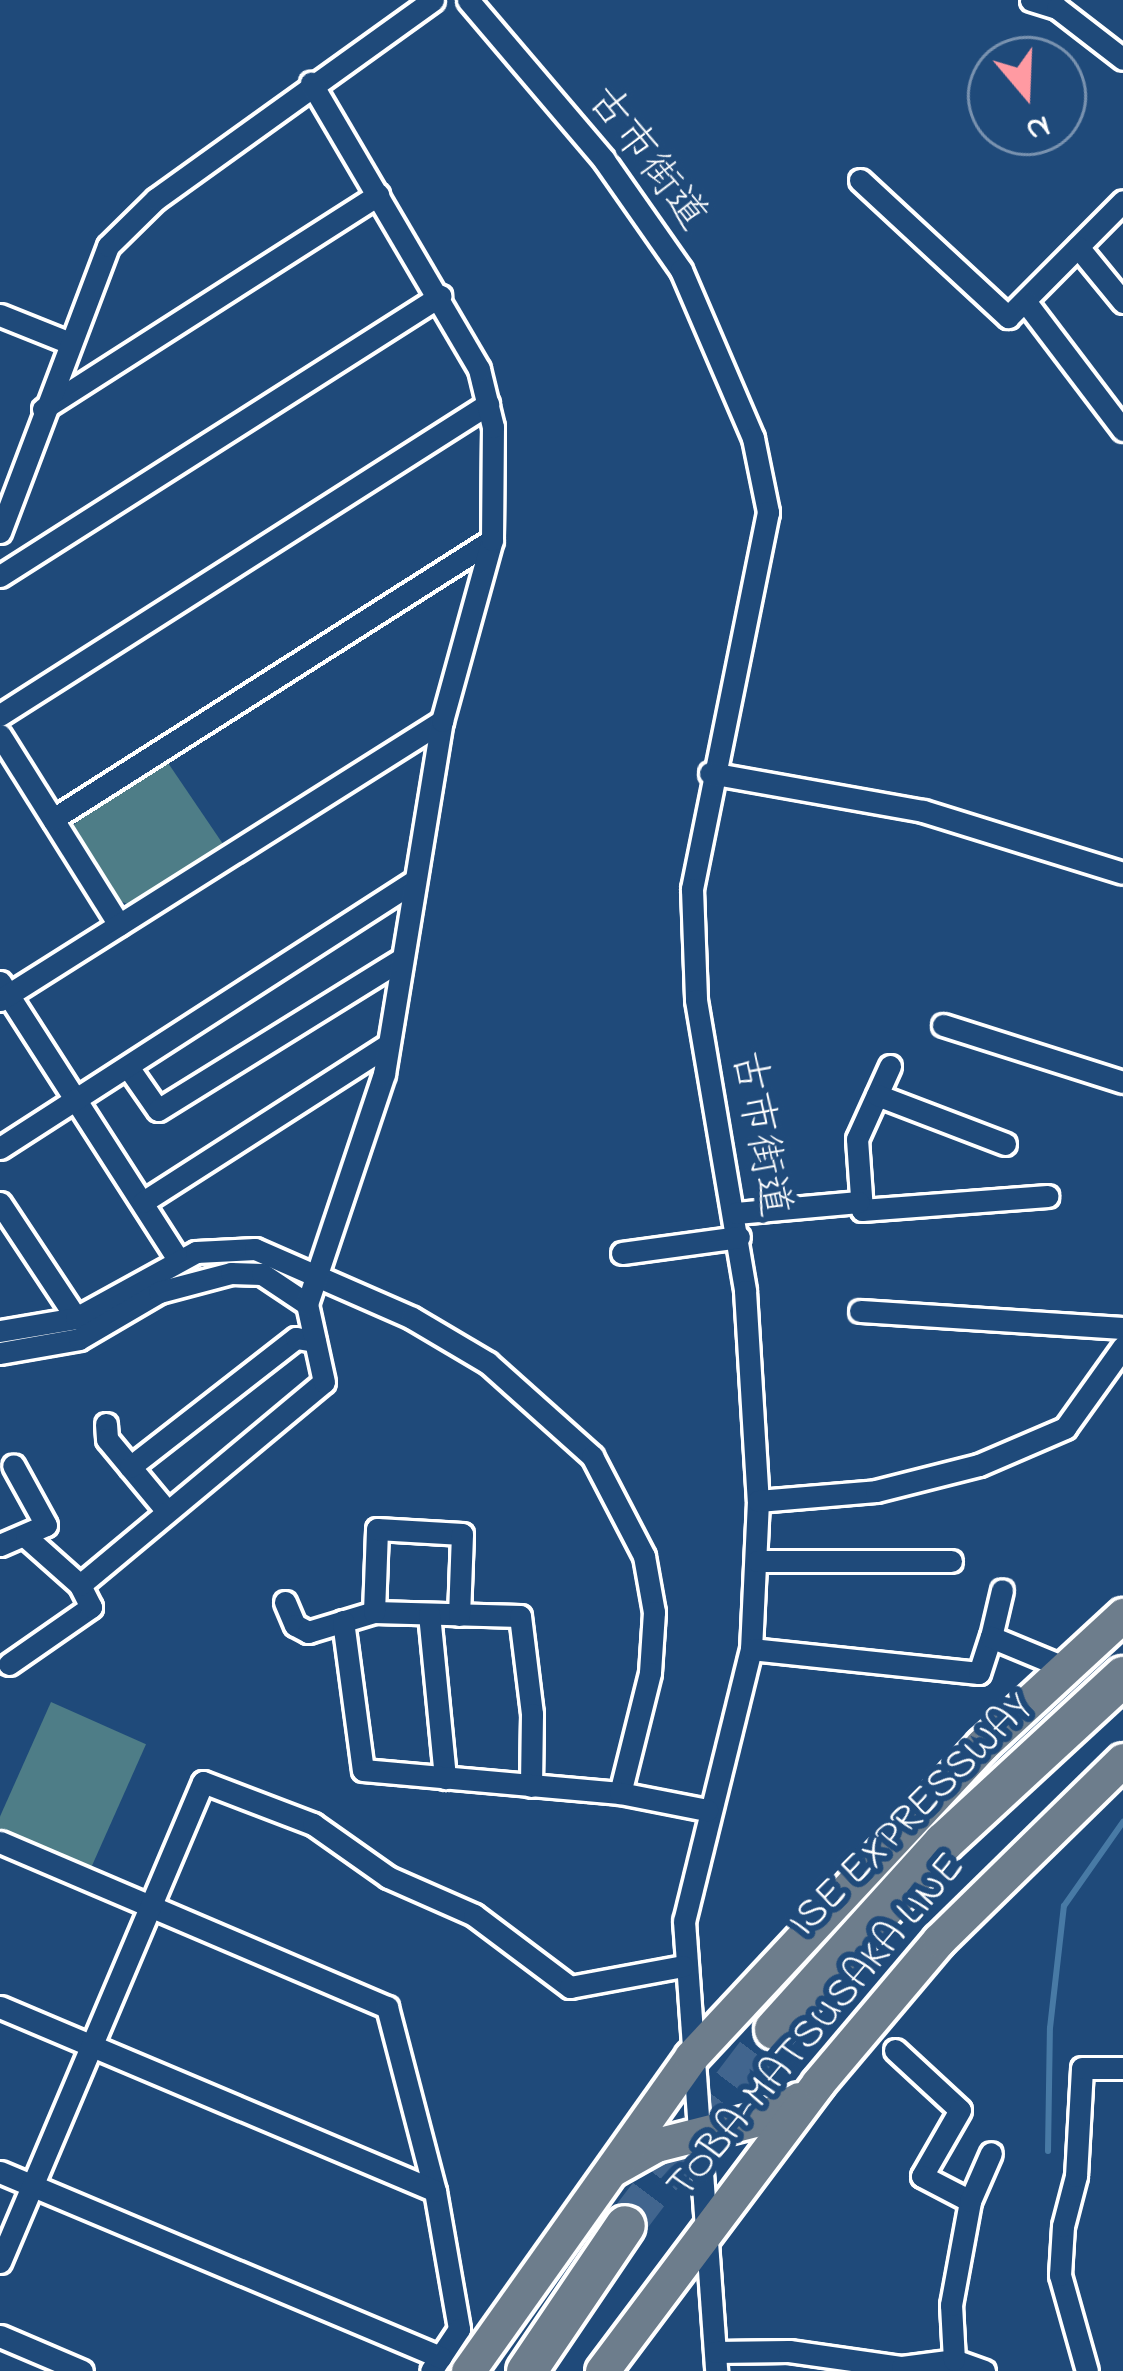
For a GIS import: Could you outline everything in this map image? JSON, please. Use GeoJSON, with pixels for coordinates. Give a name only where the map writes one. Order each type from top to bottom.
{"type":"FeatureCollection","features":[{"type":"Feature","properties":{"kind":"highway","name":"ISE EXPRESSWAY"},"geometry":{"type":"LineString","coordinates":[[1123,1676],[943,1842],[783,2037],[961,1858],[1123,1707]]}},
{"type":"Feature","properties":{"kind":"highway"},"geometry":{"type":"LineString","coordinates":[[526,2371],[634,2232],[552,2371]]}},
{"type":"Feature","properties":{"kind":"main road","name":"TOBA-MATSUSAKA LINE"},"geometry":{"type":"LineString","coordinates":[[447,2366],[589,2192],[691,2056],[880,1851],[1123,1615]]}},
{"type":"Feature","properties":{"kind":"main road","name":"TOBA-MATSUSAKA LINE"},"geometry":{"type":"LineString","coordinates":[[602,2371],[704,2229],[818,2083],[939,1940],[1123,1760]]}},
{"type":"Feature","properties":{"kind":"main road"},"geometry":{"type":"LineString","coordinates":[[589,2192],[638,2152],[782,2110],[818,2083]]}},
{"type":"Feature","properties":{"kind":"street"},"geometry":{"type":"LineString","coordinates":[[0,532],[97,263],[129,221],[310,83],[433,0]]}},
{"type":"Feature","properties":{"kind":"street","name":"古市街道"},"geometry":{"type":"LineString","coordinates":[[468,0],[604,160],[681,270],[752,439],[767,512],[764,548],[710,773],[693,872],[695,980],[739,1237],[758,1501],[751,1649],[686,1899],[683,1966],[716,2361]]}},
{"type":"Feature","properties":{"kind":"street"},"geometry":{"type":"LineString","coordinates":[[1031,0],[1057,8],[1123,59]]}},
{"type":"Feature","properties":{"kind":"street"},"geometry":{"type":"LineString","coordinates":[[80,1585],[324,1382],[307,1304],[388,1045],[410,883],[442,721],[491,540],[496,470],[488,404],[440,296],[310,83]]}},
{"type":"Feature","properties":{"kind":"street"},"geometry":{"type":"LineString","coordinates":[[860,180],[1008,317],[1123,201]]}},
{"type":"Feature","properties":{"kind":"street"},"geometry":{"type":"LineString","coordinates":[[44,409],[379,195]]}},
{"type":"Feature","properties":{"kind":"street"},"geometry":{"type":"LineString","coordinates":[[1078,248],[1123,302]]}},
{"type":"Feature","properties":{"kind":"street"},"geometry":{"type":"LineString","coordinates":[[0,576],[440,296]]}},
{"type":"Feature","properties":{"kind":"street"},"geometry":{"type":"LineString","coordinates":[[1025,301],[1123,430]]}},
{"type":"Feature","properties":{"kind":"street"},"geometry":{"type":"LineString","coordinates":[[0,315],[67,342]]}},
{"type":"Feature","properties":{"kind":"street"},"geometry":{"type":"LineString","coordinates":[[0,716],[488,404]]}},
{"type":"Feature","properties":{"kind":"street"},"geometry":{"type":"LineString","coordinates":[[53,819],[491,540]]}},
{"type":"Feature","properties":{"kind":"street"},"geometry":{"type":"LineString","coordinates":[[177,1258],[3,992],[119,925],[442,721]]}},
{"type":"Feature","properties":{"kind":"street"},"geometry":{"type":"LineString","coordinates":[[0,735],[119,925]]}},
{"type":"Feature","properties":{"kind":"street"},"geometry":{"type":"LineString","coordinates":[[710,773],[922,811],[1123,873]]}},
{"type":"Feature","properties":{"kind":"street"},"geometry":{"type":"LineString","coordinates":[[0,1148],[410,883]]}},
{"type":"Feature","properties":{"kind":"street"},"geometry":{"type":"LineString","coordinates":[[128,1067],[158,1110],[400,960]]}},
{"type":"Feature","properties":{"kind":"street"},"geometry":{"type":"LineString","coordinates":[[943,1025],[1123,1082]]}},
{"type":"Feature","properties":{"kind":"street"},"geometry":{"type":"LineString","coordinates":[[143,1202],[388,1045]]}},
{"type":"Feature","properties":{"kind":"street"},"geometry":{"type":"LineString","coordinates":[[890,1066],[857,1139],[859,1202],[868,1212],[1047,1196]]}},
{"type":"Feature","properties":{"kind":"street"},"geometry":{"type":"LineString","coordinates":[[878,1095],[1005,1144]]}},
{"type":"Feature","properties":{"kind":"street"},"geometry":{"type":"LineString","coordinates":[[736,1213],[859,1202]]}},
{"type":"Feature","properties":{"kind":"street"},"geometry":{"type":"LineString","coordinates":[[0,1203],[76,1318]]}},
{"type":"Feature","properties":{"kind":"street"},"geometry":{"type":"LineString","coordinates":[[622,1252],[739,1237]]}},
{"type":"Feature","properties":{"kind":"street"},"geometry":{"type":"LineString","coordinates":[[0,1331],[76,1318],[177,1258],[255,1249],[319,1276],[488,1363],[592,1456],[618,1495],[644,1556],[654,1612],[650,1673],[620,1793]]}},
{"type":"Feature","properties":{"kind":"street"},"geometry":{"type":"LineString","coordinates":[[0,1353],[79,1339],[159,1292],[231,1273],[262,1274],[307,1304]]}},
{"type":"Feature","properties":{"kind":"street"},"geometry":{"type":"LineString","coordinates":[[860,1311],[1123,1328]]}},
{"type":"Feature","properties":{"kind":"street"},"geometry":{"type":"LineString","coordinates":[[130,1467],[296,1338],[315,1341]]}},
{"type":"Feature","properties":{"kind":"street"},"geometry":{"type":"LineString","coordinates":[[758,1501],[876,1491],[979,1465],[1065,1428],[1123,1346]]}},
{"type":"Feature","properties":{"kind":"street"},"geometry":{"type":"LineString","coordinates":[[106,1424],[107,1439],[166,1510]]}},
{"type":"Feature","properties":{"kind":"street"},"geometry":{"type":"LineString","coordinates":[[0,1544],[46,1525],[13,1466]]}},
{"type":"Feature","properties":{"kind":"street"},"geometry":{"type":"LineString","coordinates":[[374,1612],[377,1529],[462,1534],[459,1615]]}},
{"type":"Feature","properties":{"kind":"street"},"geometry":{"type":"LineString","coordinates":[[9,1664],[91,1607],[80,1585],[26,1537]]}},
{"type":"Feature","properties":{"kind":"street"},"geometry":{"type":"LineString","coordinates":[[757,1561],[951,1561]]}},
{"type":"Feature","properties":{"kind":"street"},"geometry":{"type":"LineString","coordinates":[[751,1649],[979,1673],[1002,1590]]}},
{"type":"Feature","properties":{"kind":"street"},"geometry":{"type":"LineString","coordinates":[[285,1602],[301,1630],[374,1612],[520,1616],[532,1714],[531,1786]]}},
{"type":"Feature","properties":{"kind":"street"},"geometry":{"type":"LineString","coordinates":[[429,1615],[445,1778]]}},
{"type":"Feature","properties":{"kind":"street"},"geometry":{"type":"LineString","coordinates":[[343,1621],[358,1763],[372,1773],[620,1793],[707,1810]]}},
{"type":"Feature","properties":{"kind":"street"},"geometry":{"type":"LineString","coordinates":[[991,1636],[1066,1668]]}},
{"type":"Feature","properties":{"kind":"street"},"geometry":{"type":"LineString","coordinates":[[0,2262],[203,1782],[313,1824],[388,1877],[488,1924],[570,1987],[683,1966]]}},
{"type":"Feature","properties":{"kind":"street"},"geometry":{"type":"LineString","coordinates":[[0,1842],[387,2007],[435,2191],[459,2330],[447,2366],[0,2172]]}},
{"type":"Feature","properties":{"kind":"street"},"geometry":{"type":"LineString","coordinates":[[0,2007],[435,2191]]}},
{"type":"Feature","properties":{"kind":"street"},"geometry":{"type":"LineString","coordinates":[[895,2050],[960,2110],[922,2176],[970,2201]]}},
{"type":"Feature","properties":{"kind":"street"},"geometry":{"type":"LineString","coordinates":[[1087,2371],[1060,2275],[1063,2226],[1076,2176],[1082,2068],[1123,2068]]}},
{"type":"Feature","properties":{"kind":"street"},"geometry":{"type":"LineString","coordinates":[[954,2360],[951,2306],[970,2201],[991,2153]]}},
{"type":"Feature","properties":{"kind":"street"},"geometry":{"type":"LineString","coordinates":[[0,2336],[82,2371]]}},
{"type":"Feature","properties":{"kind":"street"},"geometry":{"type":"LineString","coordinates":[[716,2361],[789,2351],[902,2367],[954,2360],[984,2371]]}},
{"type":"Feature","properties":{"kind":"green space"},"geometry":{"type":"Polygon","coordinates":[[[164,757],[225,847],[133,906],[120,901],[72,826],[164,757]]]}},
{"type":"Feature","properties":{"kind":"green space"},"geometry":{"type":"Polygon","coordinates":[[[51,1702],[146,1744],[90,1869],[0,1829],[0,1817],[51,1702]]]}},
{"type":"Feature","properties":{"kind":"waterway"},"geometry":{"type":"LineString","coordinates":[[1048,2151],[1050,2028],[1064,1906],[1123,1822]]}},
{"type":"Feature","properties":{"kind":"tunnel"},"geometry":{"type":"LineString","coordinates":[[625,2225],[774,2029]]}}]}
